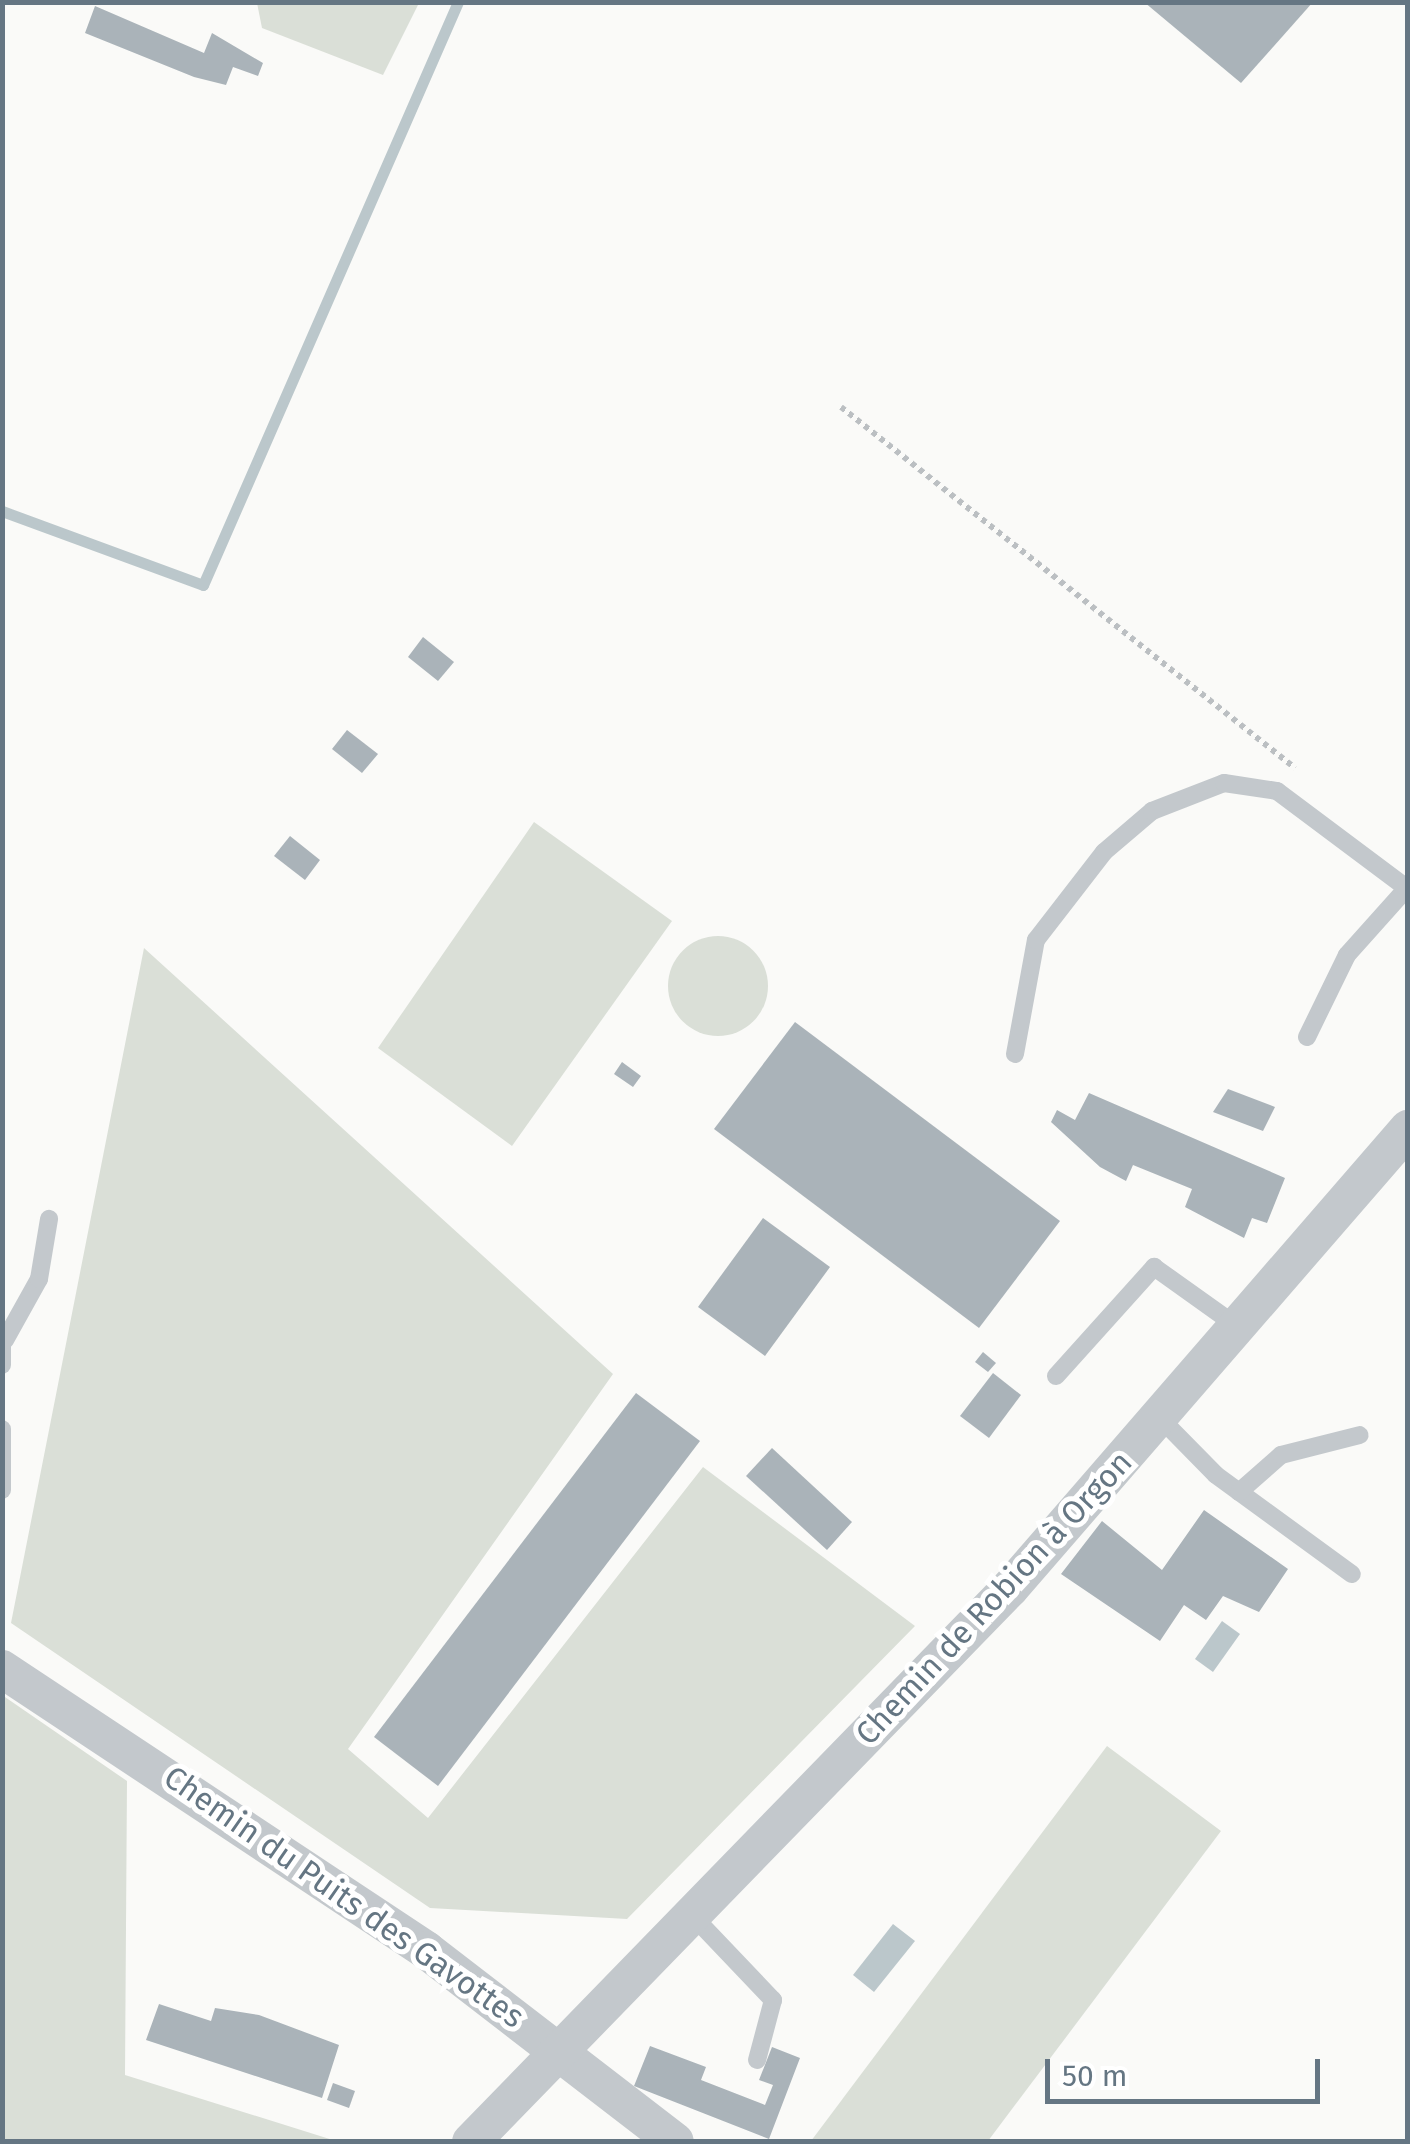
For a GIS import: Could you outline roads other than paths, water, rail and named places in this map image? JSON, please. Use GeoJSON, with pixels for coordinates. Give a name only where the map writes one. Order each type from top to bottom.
{"type":"FeatureCollection","features":[{"type":"Feature","properties":{"kind":"street","name":"Chemin de Robion à Orgon"},"geometry":{"type":"LineString","coordinates":[[471,2142],[1010,1588],[1241,1329],[1408,1129]]}},
{"type":"Feature","properties":{"kind":"street","name":"Chemin du Puits des Gavottes"},"geometry":{"type":"LineString","coordinates":[[2,1669],[561,2050],[675,2142]]}},
{"type":"Feature","properties":{"kind":"lane"},"geometry":{"type":"LineString","coordinates":[[1015,1054],[1036,940],[1104,852],[1152,811],[1224,783],[1278,791],[1407,888],[1347,955],[1307,1037]]}},
{"type":"Feature","properties":{"kind":"lane"},"geometry":{"type":"LineString","coordinates":[[2,1365],[4,1340],[39,1278],[49,1220]]}},
{"type":"Feature","properties":{"kind":"lane"},"geometry":{"type":"LineString","coordinates":[[1056,1376],[1154,1268],[1241,1329]]}},
{"type":"Feature","properties":{"kind":"lane"},"geometry":{"type":"LineString","coordinates":[[1161,1419],[1240,1492],[1352,1574]]}},
{"type":"Feature","properties":{"kind":"lane"},"geometry":{"type":"LineString","coordinates":[[2,1429],[2,1490]]}},
{"type":"Feature","properties":{"kind":"lane"},"geometry":{"type":"LineString","coordinates":[[1240,1492],[1280,1455],[1360,1435]]}},
{"type":"Feature","properties":{"kind":"lane"},"geometry":{"type":"LineString","coordinates":[[690,1914],[774,2000],[757,2060]]}},
{"type":"Feature","properties":{"kind":"waterway"},"geometry":{"type":"LineString","coordinates":[[2,511],[203,585],[458,2]]}}]}
